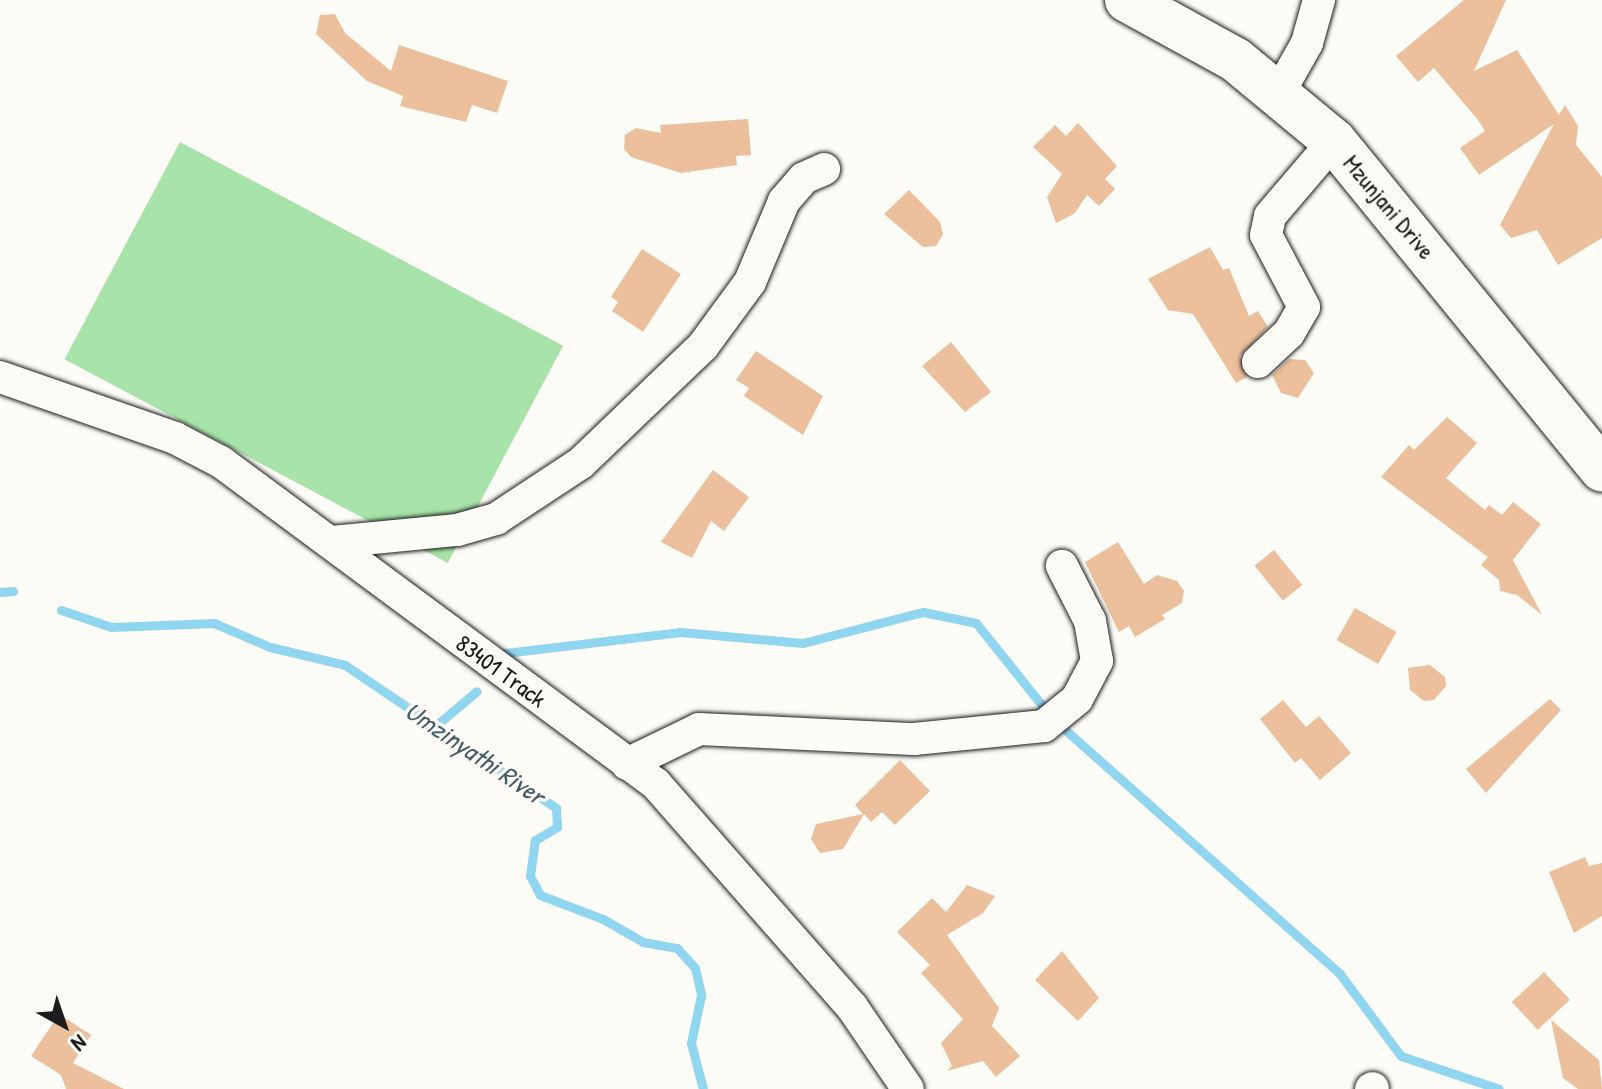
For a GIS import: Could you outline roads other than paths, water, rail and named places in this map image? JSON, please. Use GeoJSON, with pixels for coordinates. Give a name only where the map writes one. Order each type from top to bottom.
{"type":"FeatureCollection","features":[{"type":"Feature","properties":{"kind":"main road","name":"Mzunjani Drive"},"geometry":{"type":"LineString","coordinates":[[1127,0],[1280,91],[1334,141],[1602,470]]}},
{"type":"Feature","properties":{"kind":"street"},"geometry":{"type":"LineString","coordinates":[[1280,91],[1307,43],[1319,0]]}},
{"type":"Feature","properties":{"kind":"street"},"geometry":{"type":"LineString","coordinates":[[1258,362],[1289,333],[1304,307],[1266,235],[1270,216],[1334,141]]}},
{"type":"Feature","properties":{"kind":"street"},"geometry":{"type":"LineString","coordinates":[[332,542],[457,530],[496,519],[581,463],[703,346],[750,282],[784,201],[804,178],[824,169]]}},
{"type":"Feature","properties":{"kind":"street","name":"83401 Track"},"geometry":{"type":"LineString","coordinates":[[0,377],[175,438],[221,462],[656,784],[760,896],[852,1007],[908,1089]]}},
{"type":"Feature","properties":{"kind":"street"},"geometry":{"type":"LineString","coordinates":[[627,764],[699,729],[914,739],[1044,726],[1077,699],[1097,661],[1090,621],[1062,566]]}},
{"type":"Feature","properties":{"kind":"waterway"},"geometry":{"type":"LineString","coordinates":[[0,592],[13,591]]}},
{"type":"Feature","properties":{"kind":"waterway","name":"Umzinyathi River"},"geometry":{"type":"LineString","coordinates":[[61,610],[111,627],[214,623],[270,647],[345,665],[556,808],[557,827],[535,840],[530,876],[540,895],[603,919],[643,942],[677,948],[695,968],[701,995],[691,1043],[703,1089]]}},
{"type":"Feature","properties":{"kind":"waterway"},"geometry":{"type":"LineString","coordinates":[[505,653],[681,632],[803,643],[923,612],[976,623],[1053,719],[1340,974],[1401,1056],[1499,1089]]}},
{"type":"Feature","properties":{"kind":"waterway"},"geometry":{"type":"LineString","coordinates":[[433,728],[477,691]]}}]}
